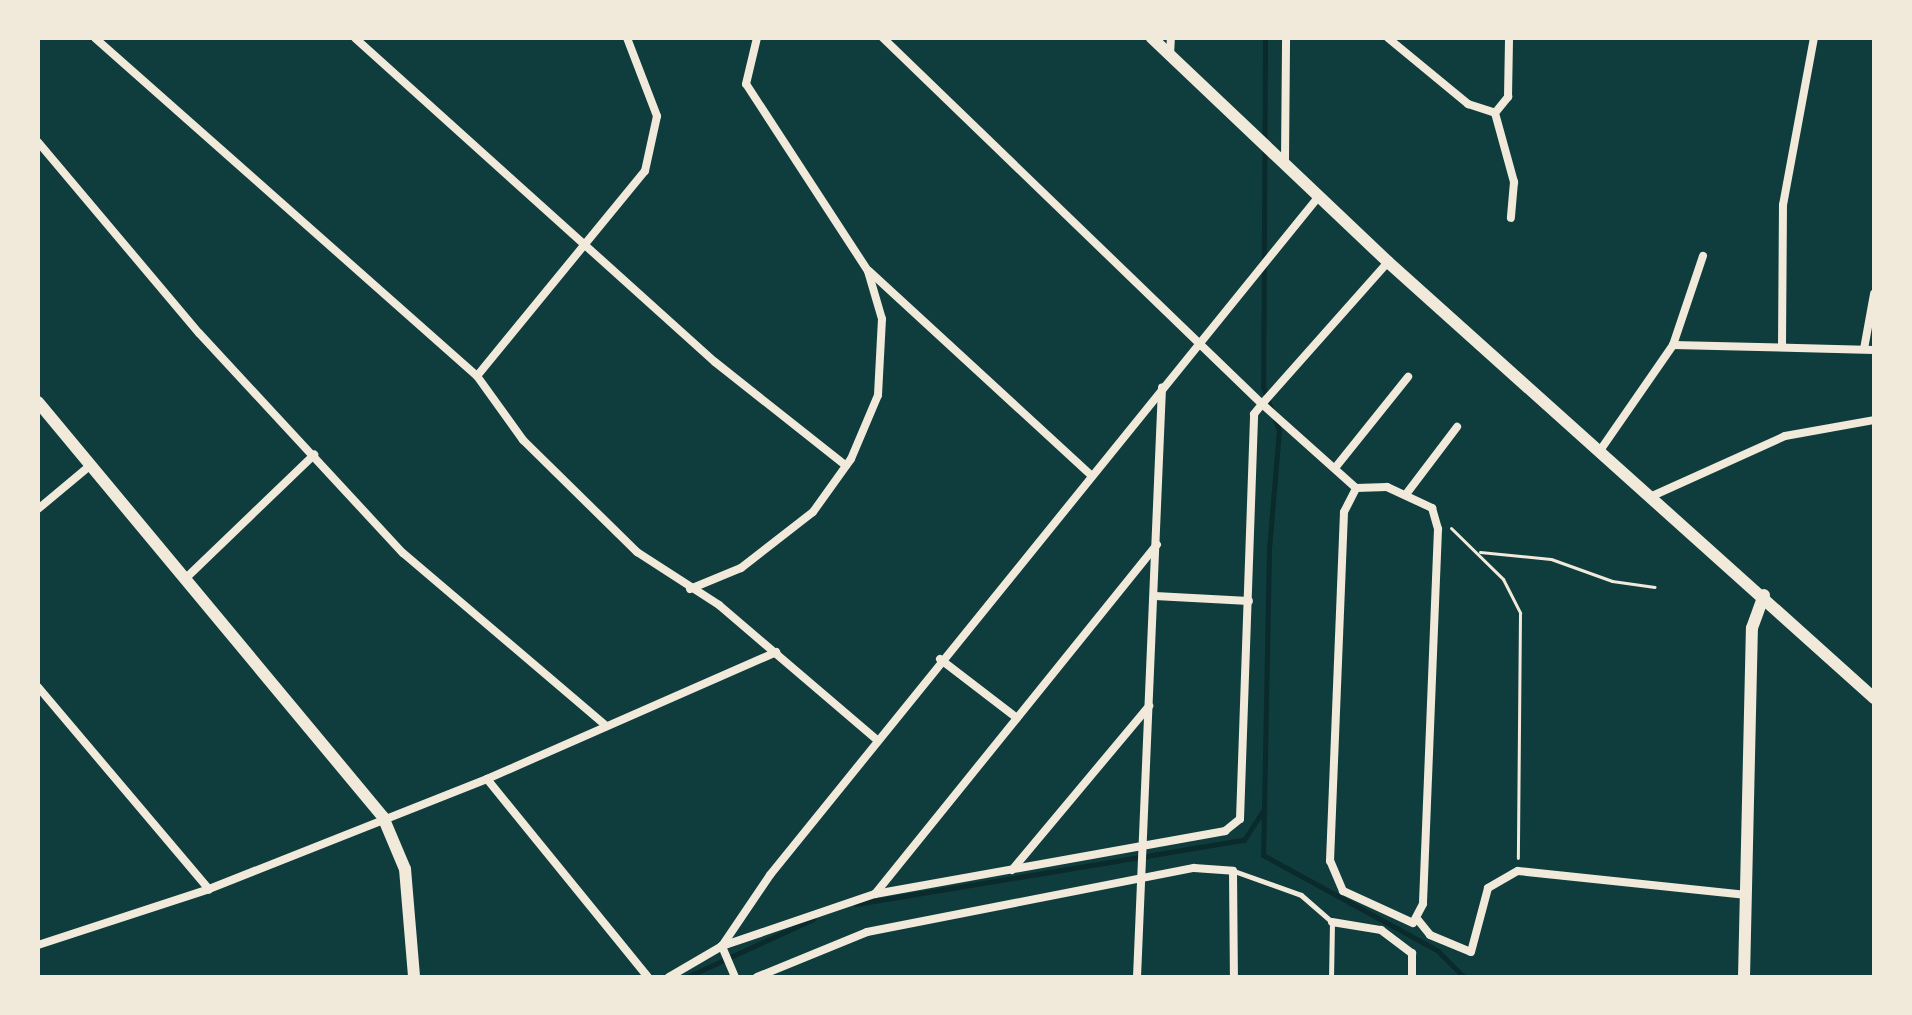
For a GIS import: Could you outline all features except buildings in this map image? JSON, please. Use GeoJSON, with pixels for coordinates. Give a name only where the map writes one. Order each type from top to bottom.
{"type":"FeatureCollection","features":[{"type":"Feature","properties":{"kind":"street"},"geometry":{"type":"LineString","coordinates":[[95,38],[477,376],[523,440],[637,552],[776,652],[876,739]]}},
{"type":"Feature","properties":{"kind":"street"},"geometry":{"type":"LineString","coordinates":[[355,38],[589,242],[715,362],[846,466]]}},
{"type":"Feature","properties":{"kind":"street"},"geometry":{"type":"LineString","coordinates":[[477,376],[645,171],[655,147],[657,116],[627,38]]}},
{"type":"Feature","properties":{"kind":"street"},"geometry":{"type":"LineString","coordinates":[[690,589],[741,568],[813,512],[846,466],[869,425],[882,358],[882,319],[868,271],[833,207],[746,84],[757,38]]}},
{"type":"Feature","properties":{"kind":"street"},"geometry":{"type":"LineString","coordinates":[[883,38],[1266,402],[1278,418],[1356,488],[1407,493],[1436,515],[1418,920],[1430,935],[1471,952],[1488,888],[1518,871],[1747,895]]}},
{"type":"Feature","properties":{"kind":"street"},"geometry":{"type":"LineString","coordinates":[[1152,38],[1285,160],[1388,262],[1764,595],[1874,698]]}},
{"type":"Feature","properties":{"kind":"street"},"geometry":{"type":"LineString","coordinates":[[1170,55],[1171,38]]}},
{"type":"Feature","properties":{"kind":"street"},"geometry":{"type":"LineString","coordinates":[[1285,160],[1286,38]]}},
{"type":"Feature","properties":{"kind":"street"},"geometry":{"type":"LineString","coordinates":[[1388,38],[1468,104],[1495,113]]}},
{"type":"Feature","properties":{"kind":"street"},"geometry":{"type":"LineString","coordinates":[[1495,113],[1508,97],[1509,38]]}},
{"type":"Feature","properties":{"kind":"street"},"geometry":{"type":"LineString","coordinates":[[1782,346],[1783,205],[1814,38]]}},
{"type":"Feature","properties":{"kind":"street"},"geometry":{"type":"LineString","coordinates":[[1495,113],[1514,182],[1511,218]]}},
{"type":"Feature","properties":{"kind":"street"},"geometry":{"type":"LineString","coordinates":[[38,142],[403,553],[606,726]]}},
{"type":"Feature","properties":{"kind":"street"},"geometry":{"type":"LineString","coordinates":[[723,950],[876,739],[1089,473],[1319,196]]}},
{"type":"Feature","properties":{"kind":"street"},"geometry":{"type":"LineString","coordinates":[[1599,452],[1673,345],[1703,256]]}},
{"type":"Feature","properties":{"kind":"street"},"geometry":{"type":"LineString","coordinates":[[669,977],[723,950],[875,894],[1225,831],[1240,819],[1254,414],[1388,262]]}},
{"type":"Feature","properties":{"kind":"street"},"geometry":{"type":"LineString","coordinates":[[868,271],[1089,473]]}},
{"type":"Feature","properties":{"kind":"street"},"geometry":{"type":"LineString","coordinates":[[1673,345],[1869,349],[1874,294]]}},
{"type":"Feature","properties":{"kind":"street"},"geometry":{"type":"LineString","coordinates":[[1335,468],[1408,377]]}},
{"type":"Feature","properties":{"kind":"street"},"geometry":{"type":"LineString","coordinates":[[1137,977],[1140,844],[1150,705],[1162,388]]}},
{"type":"Feature","properties":{"kind":"street"},"geometry":{"type":"LineString","coordinates":[[38,402],[383,817],[405,869],[414,977]]}},
{"type":"Feature","properties":{"kind":"street"},"geometry":{"type":"LineString","coordinates":[[1650,497],[1785,436],[1874,420]]}},
{"type":"Feature","properties":{"kind":"street"},"geometry":{"type":"LineString","coordinates":[[1407,493],[1457,427]]}},
{"type":"Feature","properties":{"kind":"street"},"geometry":{"type":"LineString","coordinates":[[186,578],[314,455]]}},
{"type":"Feature","properties":{"kind":"street"},"geometry":{"type":"LineString","coordinates":[[38,509],[92,464]]}},
{"type":"Feature","properties":{"kind":"street"},"geometry":{"type":"LineString","coordinates":[[1356,488],[1344,512],[1330,861],[1343,891],[1406,923],[1418,920]]}},
{"type":"Feature","properties":{"kind":"street"},"geometry":{"type":"LineString","coordinates":[[875,894],[1157,543]]}},
{"type":"Feature","properties":{"kind":"street"},"geometry":{"type":"LineString","coordinates":[[1744,977],[1752,628],[1764,595]]}},
{"type":"Feature","properties":{"kind":"street"},"geometry":{"type":"LineString","coordinates":[[1155,596],[1249,601]]}},
{"type":"Feature","properties":{"kind":"street"},"geometry":{"type":"LineString","coordinates":[[38,945],[209,889],[383,817],[487,779],[776,652]]}},
{"type":"Feature","properties":{"kind":"street"},"geometry":{"type":"LineString","coordinates":[[940,659],[1017,718]]}},
{"type":"Feature","properties":{"kind":"street"},"geometry":{"type":"LineString","coordinates":[[38,687],[209,889]]}},
{"type":"Feature","properties":{"kind":"street"},"geometry":{"type":"LineString","coordinates":[[1012,870],[1150,705]]}},
{"type":"Feature","properties":{"kind":"street"},"geometry":{"type":"LineString","coordinates":[[487,779],[648,977]]}},
{"type":"Feature","properties":{"kind":"street"},"geometry":{"type":"LineString","coordinates":[[757,977],[867,932],[1194,868],[1233,871],[1234,977]]}},
{"type":"Feature","properties":{"kind":"street"},"geometry":{"type":"LineString","coordinates":[[1332,922],[1381,930],[1412,953],[1412,977]]}},
{"type":"Feature","properties":{"kind":"street"},"geometry":{"type":"LineString","coordinates":[[723,950],[735,977]]}},
{"type":"Feature","properties":{"kind":"lane"},"geometry":{"type":"LineString","coordinates":[[1233,871],[1301,895],[1332,922],[1331,977]]}},
{"type":"Feature","properties":{"kind":"path"},"geometry":{"type":"LineString","coordinates":[[1436,515],[1480,552],[1520,613],[1518,871]]}},
{"type":"Feature","properties":{"kind":"path"},"geometry":{"type":"LineString","coordinates":[[1480,552],[1551,559],[1612,581],[1655,587]]}},
{"type":"Feature","properties":{"kind":"waterway"},"geometry":{"type":"LineString","coordinates":[[1265,38],[1263,387],[1279,430],[1269,548],[1263,855],[1438,951],[1464,977]]}},
{"type":"Feature","properties":{"kind":"waterway"},"geometry":{"type":"LineString","coordinates":[[856,904],[1244,840],[1264,809]]}},
{"type":"Feature","properties":{"kind":"waterway"},"geometry":{"type":"LineString","coordinates":[[687,977],[813,919]]}}]}
